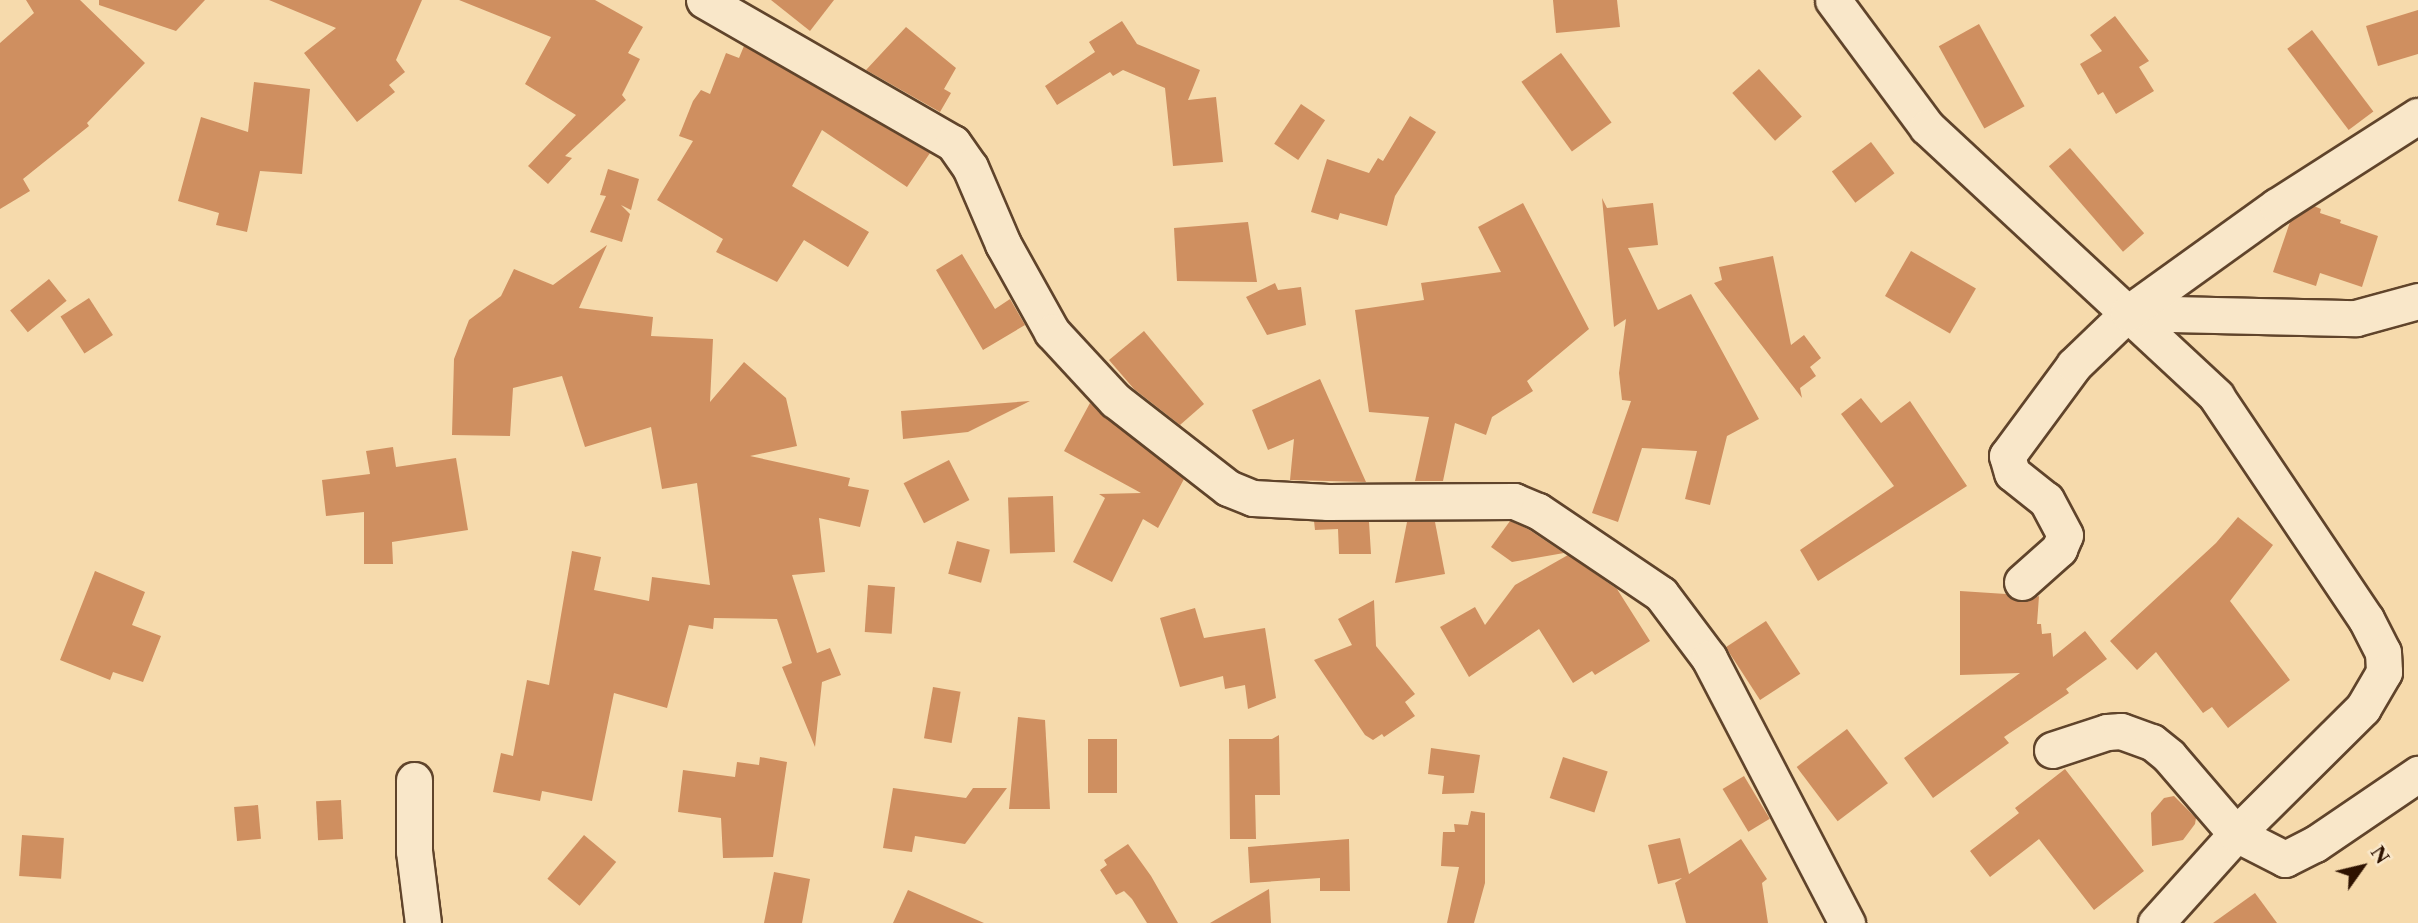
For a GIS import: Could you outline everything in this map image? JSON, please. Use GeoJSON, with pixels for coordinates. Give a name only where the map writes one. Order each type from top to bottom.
{"type":"FeatureCollection","features":[{"type":"Feature","properties":{"kind":"street"},"geometry":{"type":"LineString","coordinates":[[704,0],[953,143],[970,167],[1003,244],[1052,332],[1115,400],[1228,488],[1253,498],[1328,502],[1514,501],[1538,510],[1661,594],[1709,658],[1847,923]]}},
{"type":"Feature","properties":{"kind":"street"},"geometry":{"type":"LineString","coordinates":[[1833,0],[1927,127],[2128,313],[2230,413],[2366,619],[2386,663],[2380,682],[2363,708],[2235,834],[2156,923]]}},
{"type":"Feature","properties":{"kind":"street"},"geometry":{"type":"LineString","coordinates":[[2022,582],[2059,549],[2065,535],[2046,500],[2012,473],[2007,456],[2074,365],[2128,313],[2277,206],[2418,116]]}},
{"type":"Feature","properties":{"kind":"street"},"geometry":{"type":"LineString","coordinates":[[2128,313],[2356,318],[2418,301]]}},
{"type":"Feature","properties":{"kind":"street"},"geometry":{"type":"LineString","coordinates":[[2052,750],[2107,732],[2121,731],[2152,742],[2169,756],[2235,834],[2270,855],[2291,858],[2418,774]]}},
{"type":"Feature","properties":{"kind":"street"},"geometry":{"type":"LineString","coordinates":[[414,780],[414,850],[422,923]]}},
{"type":"Feature","properties":{"kind":"building"},"geometry":{"type":"Polygon","coordinates":[[[26,0],[80,0],[145,63],[87,123],[89,126],[23,179],[30,191],[0,209],[0,43],[34,13],[26,0]]]}},
{"type":"Feature","properties":{"kind":"building"},"geometry":{"type":"Polygon","coordinates":[[[99,0],[205,0],[176,31],[99,5],[99,0]]]}},
{"type":"Feature","properties":{"kind":"building"},"geometry":{"type":"Polygon","coordinates":[[[269,0],[422,0],[396,60],[405,72],[389,85],[395,92],[357,122],[304,53],[336,28],[269,0]]]}},
{"type":"Feature","properties":{"kind":"building"},"geometry":{"type":"Polygon","coordinates":[[[459,0],[595,0],[643,27],[628,53],[640,59],[622,95],[626,100],[565,156],[572,158],[548,184],[528,166],[576,115],[525,84],[551,37],[459,0]]]}},
{"type":"Feature","properties":{"kind":"building"},"geometry":{"type":"Polygon","coordinates":[[[771,0],[834,0],[810,31],[771,0]]]}},
{"type":"Feature","properties":{"kind":"building"},"geometry":{"type":"Polygon","coordinates":[[[1553,0],[1617,0],[1620,27],[1556,33],[1553,0]]]}},
{"type":"Feature","properties":{"kind":"building"},"geometry":{"type":"Polygon","coordinates":[[[2418,10],[2418,54],[2378,66],[2366,26],[2418,10]]]}},
{"type":"Feature","properties":{"kind":"building"},"geometry":{"type":"Polygon","coordinates":[[[2115,16],[2149,61],[2139,67],[2154,91],[2116,114],[2103,92],[2098,95],[2080,64],[2102,51],[2090,35],[2115,16]]]}},
{"type":"Feature","properties":{"kind":"building"},"geometry":{"type":"Polygon","coordinates":[[[1122,21],[1137,44],[1200,70],[1188,100],[1216,97],[1223,162],[1173,166],[1165,88],[1123,70],[1113,76],[1110,72],[1057,105],[1045,86],[1095,52],[1089,42],[1122,21]]]}},
{"type":"Feature","properties":{"kind":"building"},"geometry":{"type":"Polygon","coordinates":[[[1979,24],[2025,106],[1984,129],[1939,46],[1979,24]]]}},
{"type":"Feature","properties":{"kind":"building"},"geometry":{"type":"Polygon","coordinates":[[[906,27],[956,68],[944,89],[951,93],[940,112],[866,70],[906,27]]]}},
{"type":"Feature","properties":{"kind":"building"},"geometry":{"type":"Polygon","coordinates":[[[2312,30],[2373,111],[2349,130],[2287,49],[2312,30]]]}},
{"type":"Feature","properties":{"kind":"building"},"geometry":{"type":"Polygon","coordinates":[[[744,46],[930,153],[907,187],[822,130],[792,186],[869,232],[848,267],[804,240],[777,282],[716,252],[723,239],[657,200],[693,141],[679,136],[693,101],[701,90],[710,94],[726,53],[739,58],[744,46]]]}},
{"type":"Feature","properties":{"kind":"building"},"geometry":{"type":"Polygon","coordinates":[[[1561,53],[1612,123],[1572,151],[1521,82],[1561,53]]]}},
{"type":"Feature","properties":{"kind":"building"},"geometry":{"type":"Polygon","coordinates":[[[1759,69],[1802,117],[1775,141],[1732,93],[1759,69]]]}},
{"type":"Feature","properties":{"kind":"building"},"geometry":{"type":"Polygon","coordinates":[[[254,82],[310,89],[302,174],[260,171],[247,232],[216,225],[219,213],[178,201],[201,117],[248,132],[254,82]]]}},
{"type":"Feature","properties":{"kind":"building"},"geometry":{"type":"Polygon","coordinates":[[[1301,104],[1325,120],[1298,160],[1274,144],[1301,104]]]}},
{"type":"Feature","properties":{"kind":"building"},"geometry":{"type":"Polygon","coordinates":[[[1410,116],[1436,132],[1395,196],[1387,226],[1340,213],[1338,220],[1311,212],[1327,159],[1369,173],[1378,158],[1383,161],[1410,116]]]}},
{"type":"Feature","properties":{"kind":"building"},"geometry":{"type":"Polygon","coordinates":[[[1871,142],[1894,173],[1855,203],[1832,171],[1871,142]]]}},
{"type":"Feature","properties":{"kind":"building"},"geometry":{"type":"Polygon","coordinates":[[[2070,148],[2144,233],[2123,252],[2049,166],[2070,148]]]}},
{"type":"Feature","properties":{"kind":"building"},"geometry":{"type":"Polygon","coordinates":[[[608,169],[639,179],[631,210],[621,205],[630,214],[622,242],[590,232],[606,196],[600,195],[608,169]]]}},
{"type":"Feature","properties":{"kind":"building"},"geometry":{"type":"Polygon","coordinates":[[[1602,198],[1607,208],[1653,203],[1658,245],[1628,248],[1658,310],[1691,294],[1759,419],[1727,436],[1710,505],[1685,499],[1697,451],[1642,448],[1618,522],[1592,513],[1631,401],[1622,400],[1619,373],[1626,319],[1614,327],[1602,198]]]}},
{"type":"Feature","properties":{"kind":"building"},"geometry":{"type":"Polygon","coordinates":[[[1523,203],[1589,329],[1527,381],[1533,391],[1492,417],[1486,435],[1455,423],[1443,481],[1415,481],[1429,417],[1369,412],[1355,310],[1424,300],[1421,283],[1501,272],[1478,227],[1523,203]]]}},
{"type":"Feature","properties":{"kind":"building"},"geometry":{"type":"Polygon","coordinates":[[[2314,206],[2321,209],[2320,213],[2341,220],[2340,223],[2378,236],[2362,287],[2320,273],[2316,286],[2273,272],[2290,222],[2314,206]]]}},
{"type":"Feature","properties":{"kind":"building"},"geometry":{"type":"Polygon","coordinates":[[[1248,222],[1257,282],[1177,281],[1174,228],[1248,222]]]}},
{"type":"Feature","properties":{"kind":"building"},"geometry":{"type":"Polygon","coordinates":[[[607,245],[579,308],[653,317],[651,336],[713,339],[710,402],[744,362],[786,398],[797,446],[750,456],[850,478],[848,486],[869,490],[860,527],[819,518],[825,572],[792,575],[817,653],[830,648],[841,675],[822,682],[815,747],[782,667],[792,663],[777,619],[714,618],[713,629],[689,625],[667,708],[614,693],[592,801],[542,791],[540,801],[493,792],[501,753],[513,756],[527,680],[549,685],[572,551],[601,557],[594,590],[649,601],[652,577],[710,585],[697,483],[662,489],[651,427],[585,447],[562,376],[513,388],[510,436],[452,435],[454,359],[469,320],[501,296],[514,269],[553,285],[607,245]]]}},
{"type":"Feature","properties":{"kind":"building"},"geometry":{"type":"Polygon","coordinates":[[[1911,251],[1976,288],[1950,334],[1885,296],[1911,251]]]}},
{"type":"Feature","properties":{"kind":"building"},"geometry":{"type":"Polygon","coordinates":[[[962,254],[995,309],[1010,299],[1025,325],[983,350],[936,270],[962,254]]]}},
{"type":"Feature","properties":{"kind":"building"},"geometry":{"type":"Polygon","coordinates":[[[1773,256],[1791,345],[1804,335],[1821,358],[1810,367],[1816,376],[1800,388],[1802,398],[1714,283],[1722,280],[1719,267],[1773,256]]]}},
{"type":"Feature","properties":{"kind":"building"},"geometry":{"type":"Polygon","coordinates":[[[49,279],[67,301],[28,332],[10,310],[49,279]]]}},
{"type":"Feature","properties":{"kind":"building"},"geometry":{"type":"Polygon","coordinates":[[[1275,283],[1278,290],[1301,287],[1306,325],[1267,335],[1246,297],[1275,283]]]}},
{"type":"Feature","properties":{"kind":"building"},"geometry":{"type":"Polygon","coordinates":[[[89,298],[113,335],[84,353],[60,317],[89,298]]]}},
{"type":"Feature","properties":{"kind":"building"},"geometry":{"type":"Polygon","coordinates":[[[1144,331],[1204,404],[1180,425],[1134,389],[1109,360],[1144,331]]]}},
{"type":"Feature","properties":{"kind":"building"},"geometry":{"type":"Polygon","coordinates":[[[1320,379],[1366,482],[1290,480],[1294,439],[1268,450],[1252,410],[1320,379]]]}},
{"type":"Feature","properties":{"kind":"building"},"geometry":{"type":"Polygon","coordinates":[[[1861,398],[1881,423],[1910,401],[1967,486],[1818,581],[1800,550],[1894,486],[1841,414],[1861,398]]]}},
{"type":"Feature","properties":{"kind":"building"},"geometry":{"type":"Polygon","coordinates":[[[1030,401],[968,432],[903,439],[901,411],[1030,401]]]}},
{"type":"Feature","properties":{"kind":"building"},"geometry":{"type":"Polygon","coordinates":[[[1090,403],[1184,479],[1158,528],[1143,519],[1112,582],[1073,562],[1105,498],[1099,494],[1141,493],[1064,451],[1090,403]]]}},
{"type":"Feature","properties":{"kind":"building"},"geometry":{"type":"Polygon","coordinates":[[[393,447],[396,467],[456,458],[468,530],[392,542],[393,564],[364,564],[364,512],[326,516],[322,480],[370,474],[366,451],[393,447]]]}},
{"type":"Feature","properties":{"kind":"building"},"geometry":{"type":"Polygon","coordinates":[[[949,460],[969,500],[924,523],[904,483],[949,460]]]}},
{"type":"Feature","properties":{"kind":"building"},"geometry":{"type":"Polygon","coordinates":[[[1053,496],[1055,552],[1010,554],[1008,498],[1053,496]]]}},
{"type":"Feature","properties":{"kind":"building"},"geometry":{"type":"Polygon","coordinates":[[[2238,517],[2273,545],[2230,601],[2290,680],[2228,728],[2212,707],[2203,713],[2156,652],[2137,670],[2110,641],[2216,543],[2238,517]]]}},
{"type":"Feature","properties":{"kind":"building"},"geometry":{"type":"Polygon","coordinates":[[[1314,521],[1369,522],[1371,554],[1339,554],[1338,529],[1315,530],[1314,521]]]}},
{"type":"Feature","properties":{"kind":"building"},"geometry":{"type":"Polygon","coordinates":[[[1510,521],[1528,529],[1564,553],[1512,562],[1491,547],[1510,521]]]}},
{"type":"Feature","properties":{"kind":"building"},"geometry":{"type":"Polygon","coordinates":[[[1407,522],[1435,522],[1445,574],[1395,583],[1407,522]]]}},
{"type":"Feature","properties":{"kind":"building"},"geometry":{"type":"Polygon","coordinates":[[[957,541],[990,550],[981,583],[948,574],[957,541]]]}},
{"type":"Feature","properties":{"kind":"building"},"geometry":{"type":"Polygon","coordinates":[[[1568,555],[1617,589],[1650,641],[1595,675],[1592,671],[1573,683],[1539,629],[1469,677],[1440,627],[1475,607],[1485,625],[1515,585],[1568,555]]]}},
{"type":"Feature","properties":{"kind":"building"},"geometry":{"type":"Polygon","coordinates":[[[95,571],[145,592],[132,625],[161,636],[143,682],[113,672],[110,680],[60,660],[95,571]]]}},
{"type":"Feature","properties":{"kind":"building"},"geometry":{"type":"Polygon","coordinates":[[[868,585],[895,587],[892,634],[865,632],[868,585]]]}},
{"type":"Feature","properties":{"kind":"building"},"geometry":{"type":"Polygon","coordinates":[[[1960,591],[2006,594],[2025,602],[2039,596],[2037,624],[2041,624],[2042,634],[2051,633],[2053,657],[2085,631],[2107,659],[2066,689],[2069,693],[2004,737],[2009,743],[1933,798],[1904,758],[2020,673],[1960,675],[1960,591]]]}},
{"type":"Feature","properties":{"kind":"building"},"geometry":{"type":"Polygon","coordinates":[[[1374,600],[1376,646],[1415,694],[1405,702],[1415,716],[1384,737],[1382,734],[1373,740],[1365,735],[1314,660],[1352,645],[1338,619],[1374,600]]]}},
{"type":"Feature","properties":{"kind":"building"},"geometry":{"type":"Polygon","coordinates":[[[1195,608],[1204,638],[1265,628],[1276,698],[1248,709],[1245,685],[1225,689],[1223,676],[1180,687],[1160,618],[1195,608]]]}},
{"type":"Feature","properties":{"kind":"building"},"geometry":{"type":"Polygon","coordinates":[[[1766,621],[1800,674],[1760,700],[1726,647],[1766,621]]]}},
{"type":"Feature","properties":{"kind":"building"},"geometry":{"type":"Polygon","coordinates":[[[933,687],[961,692],[952,743],[924,738],[933,687]]]}},
{"type":"Feature","properties":{"kind":"building"},"geometry":{"type":"Polygon","coordinates":[[[1018,717],[1045,720],[1050,809],[1009,809],[1018,717]]]}},
{"type":"Feature","properties":{"kind":"building"},"geometry":{"type":"Polygon","coordinates":[[[1847,729],[1888,783],[1838,821],[1797,767],[1847,729]]]}},
{"type":"Feature","properties":{"kind":"building"},"geometry":{"type":"Polygon","coordinates":[[[1279,735],[1280,795],[1255,795],[1256,839],[1230,839],[1229,739],[1272,739],[1279,735]]]}},
{"type":"Feature","properties":{"kind":"building"},"geometry":{"type":"Polygon","coordinates":[[[1088,739],[1117,739],[1117,793],[1088,793],[1088,739]]]}},
{"type":"Feature","properties":{"kind":"building"},"geometry":{"type":"Polygon","coordinates":[[[1431,748],[1480,755],[1474,793],[1442,794],[1444,776],[1428,774],[1431,748]]]}},
{"type":"Feature","properties":{"kind":"building"},"geometry":{"type":"Polygon","coordinates":[[[760,757],[787,762],[773,857],[723,858],[721,818],[678,812],[683,770],[735,777],[737,762],[759,765],[760,757]]]}},
{"type":"Feature","properties":{"kind":"building"},"geometry":{"type":"Polygon","coordinates":[[[1563,757],[1608,772],[1594,812],[1550,798],[1563,757]]]}},
{"type":"Feature","properties":{"kind":"building"},"geometry":{"type":"Polygon","coordinates":[[[2065,769],[2144,871],[2094,910],[2039,839],[1990,877],[1970,851],[2019,813],[2015,808],[2065,769]]]}},
{"type":"Feature","properties":{"kind":"building"},"geometry":{"type":"Polygon","coordinates":[[[1744,776],[1770,819],[1748,832],[1723,789],[1744,776]]]}},
{"type":"Feature","properties":{"kind":"building"},"geometry":{"type":"Polygon","coordinates":[[[893,788],[966,798],[973,788],[1007,788],[965,844],[915,836],[912,852],[883,848],[893,788]]]}},
{"type":"Feature","properties":{"kind":"building"},"geometry":{"type":"Polygon","coordinates":[[[2174,796],[2196,818],[2195,824],[2183,840],[2152,846],[2151,813],[2164,798],[2174,796]]]}},
{"type":"Feature","properties":{"kind":"building"},"geometry":{"type":"Polygon","coordinates":[[[341,800],[343,839],[318,840],[316,801],[341,800]]]}},
{"type":"Feature","properties":{"kind":"building"},"geometry":{"type":"Polygon","coordinates":[[[258,805],[261,839],[237,841],[234,807],[258,805]]]}},
{"type":"Feature","properties":{"kind":"building"},"geometry":{"type":"Polygon","coordinates":[[[1471,811],[1485,813],[1485,883],[1474,923],[1447,923],[1459,867],[1441,866],[1443,832],[1455,832],[1454,824],[1468,825],[1471,811]]]}},
{"type":"Feature","properties":{"kind":"building"},"geometry":{"type":"Polygon","coordinates":[[[22,835],[64,838],[61,879],[19,876],[22,835]]]}},
{"type":"Feature","properties":{"kind":"building"},"geometry":{"type":"Polygon","coordinates":[[[584,835],[616,862],[580,906],[547,879],[584,835]]]}},
{"type":"Feature","properties":{"kind":"building"},"geometry":{"type":"Polygon","coordinates":[[[1680,838],[1689,874],[1741,839],[1767,879],[1762,883],[1768,923],[1686,923],[1675,883],[1682,878],[1658,884],[1648,845],[1680,838]]]}},
{"type":"Feature","properties":{"kind":"building"},"geometry":{"type":"Polygon","coordinates":[[[1349,839],[1350,891],[1320,891],[1320,878],[1250,883],[1248,847],[1349,839]]]}},
{"type":"Feature","properties":{"kind":"building"},"geometry":{"type":"Polygon","coordinates":[[[1128,844],[1151,876],[1178,923],[1147,923],[1132,899],[1124,891],[1116,895],[1100,870],[1107,865],[1104,860],[1128,844]]]}},
{"type":"Feature","properties":{"kind":"building"},"geometry":{"type":"Polygon","coordinates":[[[774,872],[810,879],[802,923],[764,923],[774,872]]]}},
{"type":"Feature","properties":{"kind":"building"},"geometry":{"type":"Polygon","coordinates":[[[1269,889],[1271,923],[1210,923],[1269,889]]]}},
{"type":"Feature","properties":{"kind":"building"},"geometry":{"type":"Polygon","coordinates":[[[908,890],[984,923],[893,923],[908,890]]]}},
{"type":"Feature","properties":{"kind":"building"},"geometry":{"type":"Polygon","coordinates":[[[2255,893],[2277,923],[2213,923],[2255,893]]]}}]}
